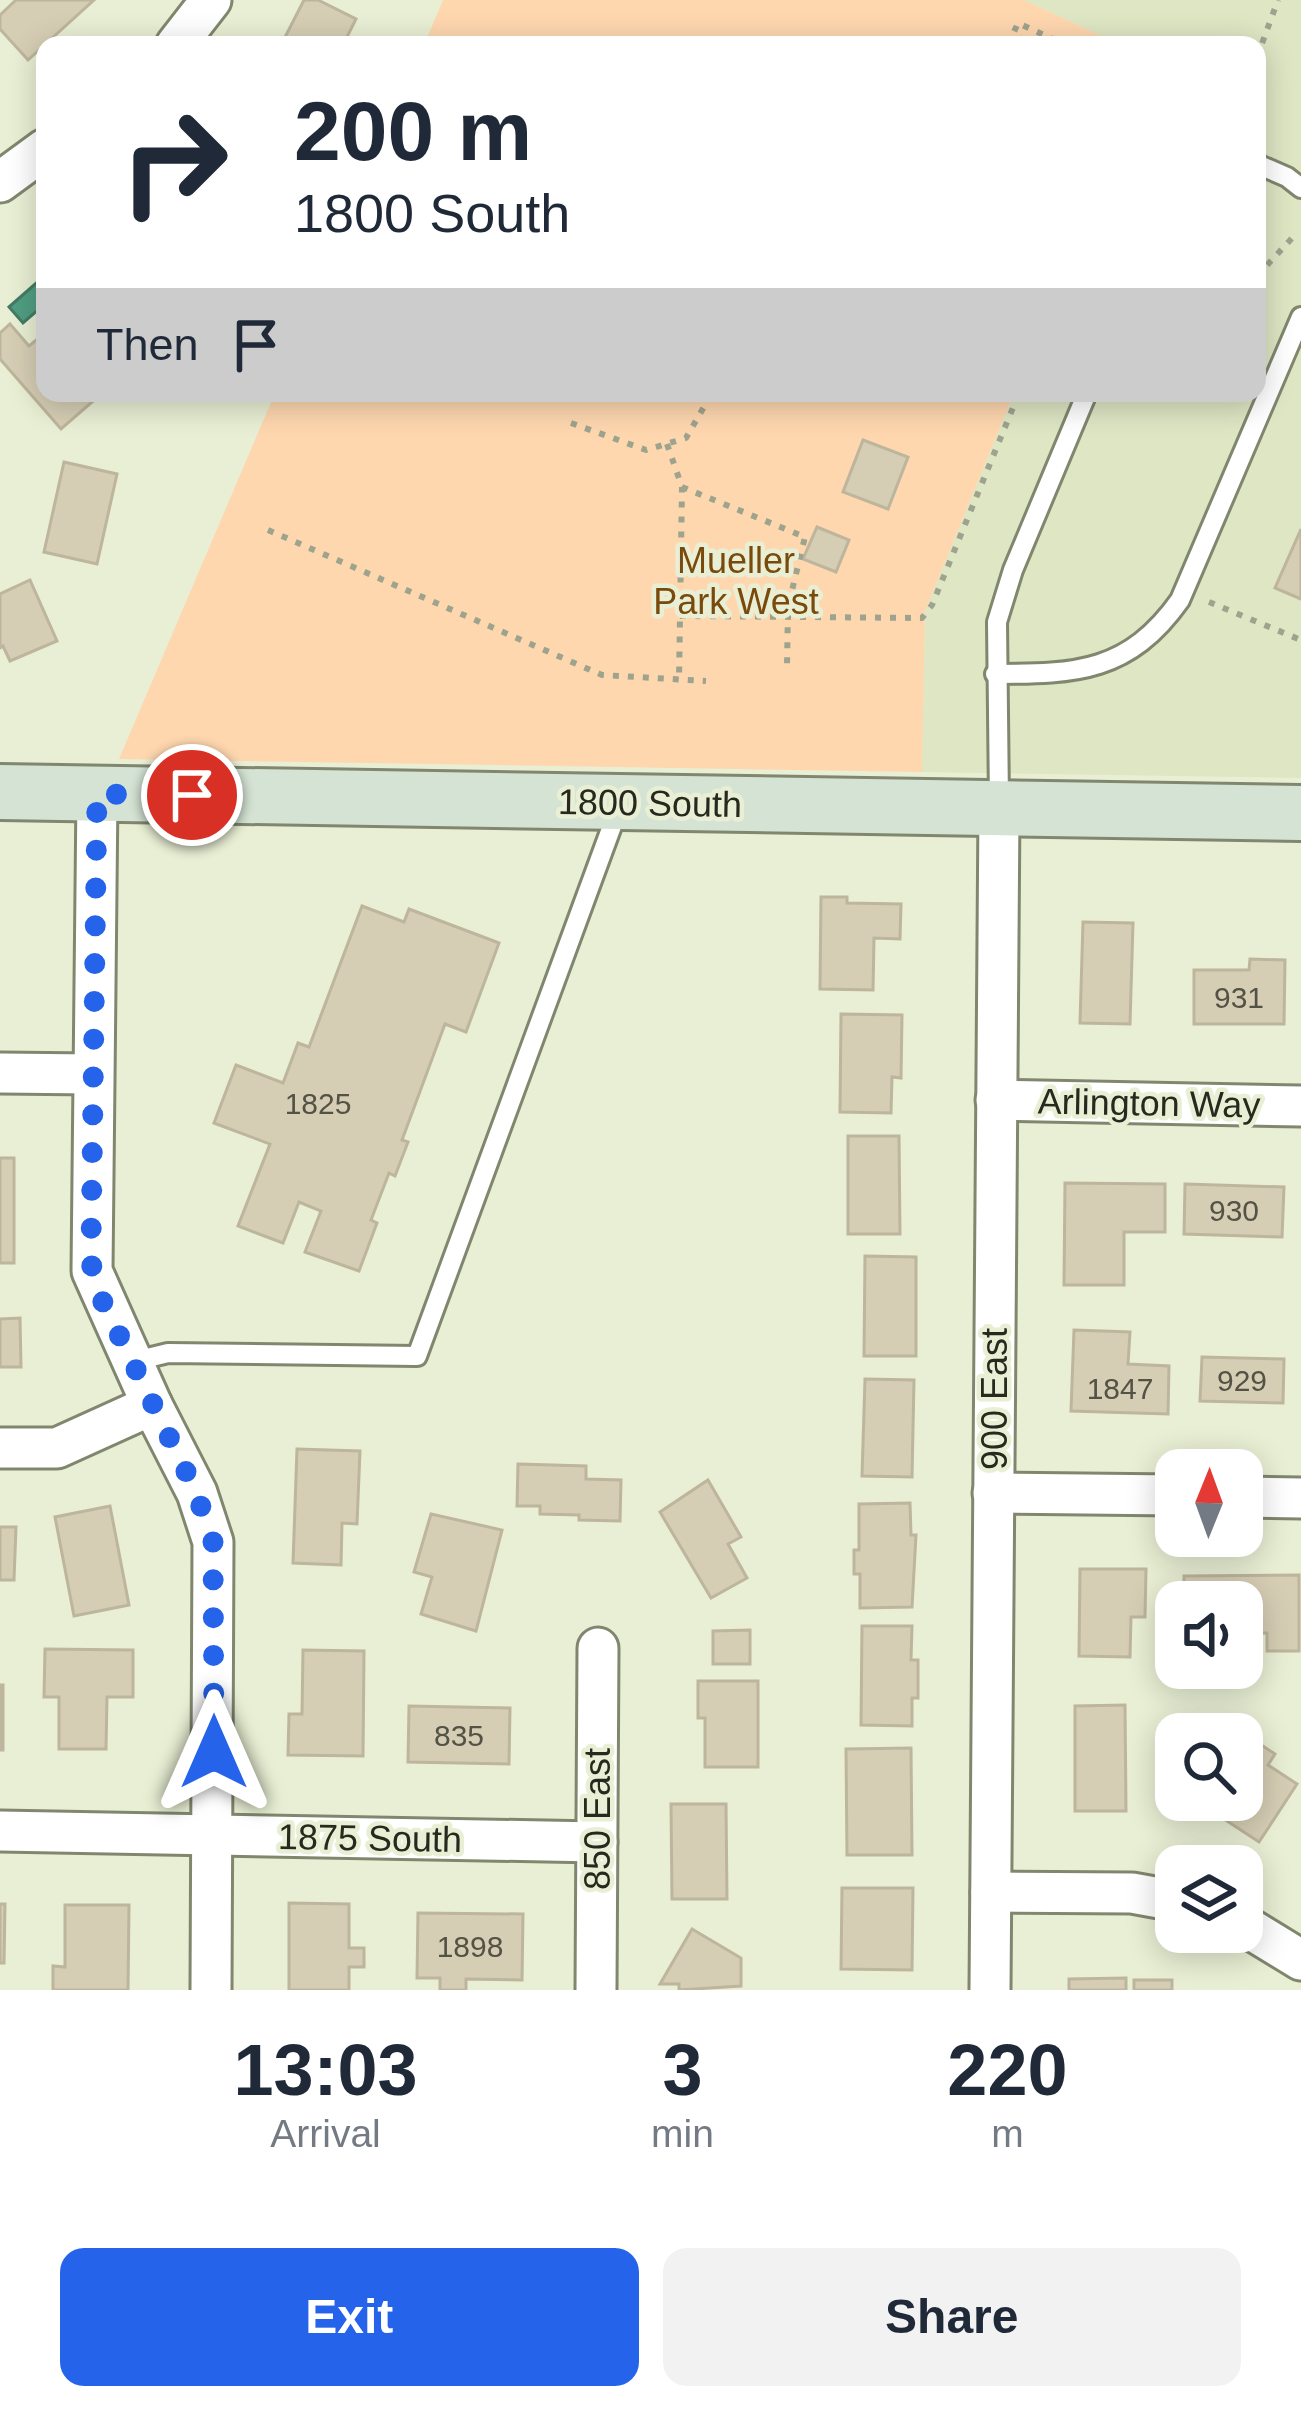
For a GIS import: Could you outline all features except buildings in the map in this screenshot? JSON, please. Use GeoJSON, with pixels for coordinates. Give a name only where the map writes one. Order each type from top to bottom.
{"type":"FeatureCollection","features":[{"type":"Feature","properties":{"kind":"main road","name":"1800 South"},"geometry":{"type":"LineString","coordinates":[[0,792],[1301,813]]}},
{"type":"Feature","properties":{"kind":"street"},"geometry":{"type":"LineString","coordinates":[[183,36],[211,0]]}},
{"type":"Feature","properties":{"kind":"street"},"geometry":{"type":"LineString","coordinates":[[0,182],[36,155]]}},
{"type":"Feature","properties":{"kind":"street"},"geometry":{"type":"LineString","coordinates":[[97,794],[92,1271],[196,1492],[213,1542],[211,1990]]}},
{"type":"Feature","properties":{"kind":"street","name":"900 East"},"geometry":{"type":"LineString","coordinates":[[990,1990],[998,808]]}},
{"type":"Feature","properties":{"kind":"street"},"geometry":{"type":"LineString","coordinates":[[0,1073],[93,1074]]}},
{"type":"Feature","properties":{"kind":"street","name":"Arlington Way"},"geometry":{"type":"LineString","coordinates":[[996,1100],[1301,1106]]}},
{"type":"Feature","properties":{"kind":"street"},"geometry":{"type":"LineString","coordinates":[[0,1448],[57,1448],[152,1406]]}},
{"type":"Feature","properties":{"kind":"street"},"geometry":{"type":"LineString","coordinates":[[993,1493],[1155,1496]]}},
{"type":"Feature","properties":{"kind":"street"},"geometry":{"type":"LineString","coordinates":[[1263,1497],[1301,1498]]}},
{"type":"Feature","properties":{"kind":"street","name":"850 East"},"geometry":{"type":"LineString","coordinates":[[596,1990],[598,1648]]}},
{"type":"Feature","properties":{"kind":"street","name":"1875 South"},"geometry":{"type":"LineString","coordinates":[[0,1831],[597,1842]]}},
{"type":"Feature","properties":{"kind":"street"},"geometry":{"type":"LineString","coordinates":[[991,1892],[1155,1897]]}},
{"type":"Feature","properties":{"kind":"street"},"geometry":{"type":"LineString","coordinates":[[1263,1937],[1301,1960]]}},
{"type":"Feature","properties":{"kind":"lane"},"geometry":{"type":"LineString","coordinates":[[1266,169],[1301,188]]}},
{"type":"Feature","properties":{"kind":"lane"},"geometry":{"type":"LineString","coordinates":[[1266,399],[1301,317]]}},
{"type":"Feature","properties":{"kind":"lane"},"geometry":{"type":"LineString","coordinates":[[998,808],[997,622],[1013,570],[1083,402]]}},
{"type":"Feature","properties":{"kind":"lane"},"geometry":{"type":"LineString","coordinates":[[994,674],[1049,674],[1112,662],[1164,623],[1180,600],[1265,402]]}},
{"type":"Feature","properties":{"kind":"lane"},"geometry":{"type":"LineString","coordinates":[[131,1362],[168,1353],[417,1356],[620,802]]}},
{"type":"Feature","properties":{"kind":"path"},"geometry":{"type":"LineString","coordinates":[[1265,36],[1278,0]]}},
{"type":"Feature","properties":{"kind":"path"},"geometry":{"type":"LineString","coordinates":[[1012,36],[1018,23],[1046,36]]}},
{"type":"Feature","properties":{"kind":"path"},"geometry":{"type":"LineString","coordinates":[[1266,263],[1294,236]]}},
{"type":"Feature","properties":{"kind":"path"},"geometry":{"type":"LineString","coordinates":[[571,423],[646,450],[686,438],[707,402]]}},
{"type":"Feature","properties":{"kind":"path"},"geometry":{"type":"LineString","coordinates":[[680,616],[914,619],[927,615],[1014,402]]}},
{"type":"Feature","properties":{"kind":"path"},"geometry":{"type":"LineString","coordinates":[[667,444],[682,487],[679,681]]}},
{"type":"Feature","properties":{"kind":"path"},"geometry":{"type":"LineString","coordinates":[[682,487],[805,537],[788,618],[788,667]]}},
{"type":"Feature","properties":{"kind":"path"},"geometry":{"type":"LineString","coordinates":[[268,530],[602,675],[706,681]]}},
{"type":"Feature","properties":{"kind":"path"},"geometry":{"type":"LineString","coordinates":[[1209,602],[1301,640]]}},
{"type":"Feature","properties":{"kind":"shaded area"},"geometry":{"type":"Polygon","coordinates":[[[1024,0],[1301,0],[1301,778],[922,772],[925,611],[1010,402],[1266,402],[1266,36],[1102,36],[1024,0]]]}},
{"type":"Feature","properties":{"kind":"shaded area"},"geometry":{"type":"Polygon","coordinates":[[[36,283],[36,312],[23,323],[9,307],[36,283]]]}},
{"type":"Feature","properties":{"kind":"green space"},"geometry":{"type":"Polygon","coordinates":[[[443,0],[1024,0],[1102,36],[428,36],[443,0]]]}},
{"type":"Feature","properties":{"kind":"green space","name":"Mueller Park West"},"geometry":{"type":"Polygon","coordinates":[[[271,402],[1010,402],[925,611],[922,772],[119,759],[271,402]]]}},
{"type":"Feature","properties":{"kind":"route"},"geometry":{"type":"LineString","coordinates":[[192,795],[97,794],[91,1247],[100,1296],[196,1492],[213,1542],[214,1752]]}}]}
